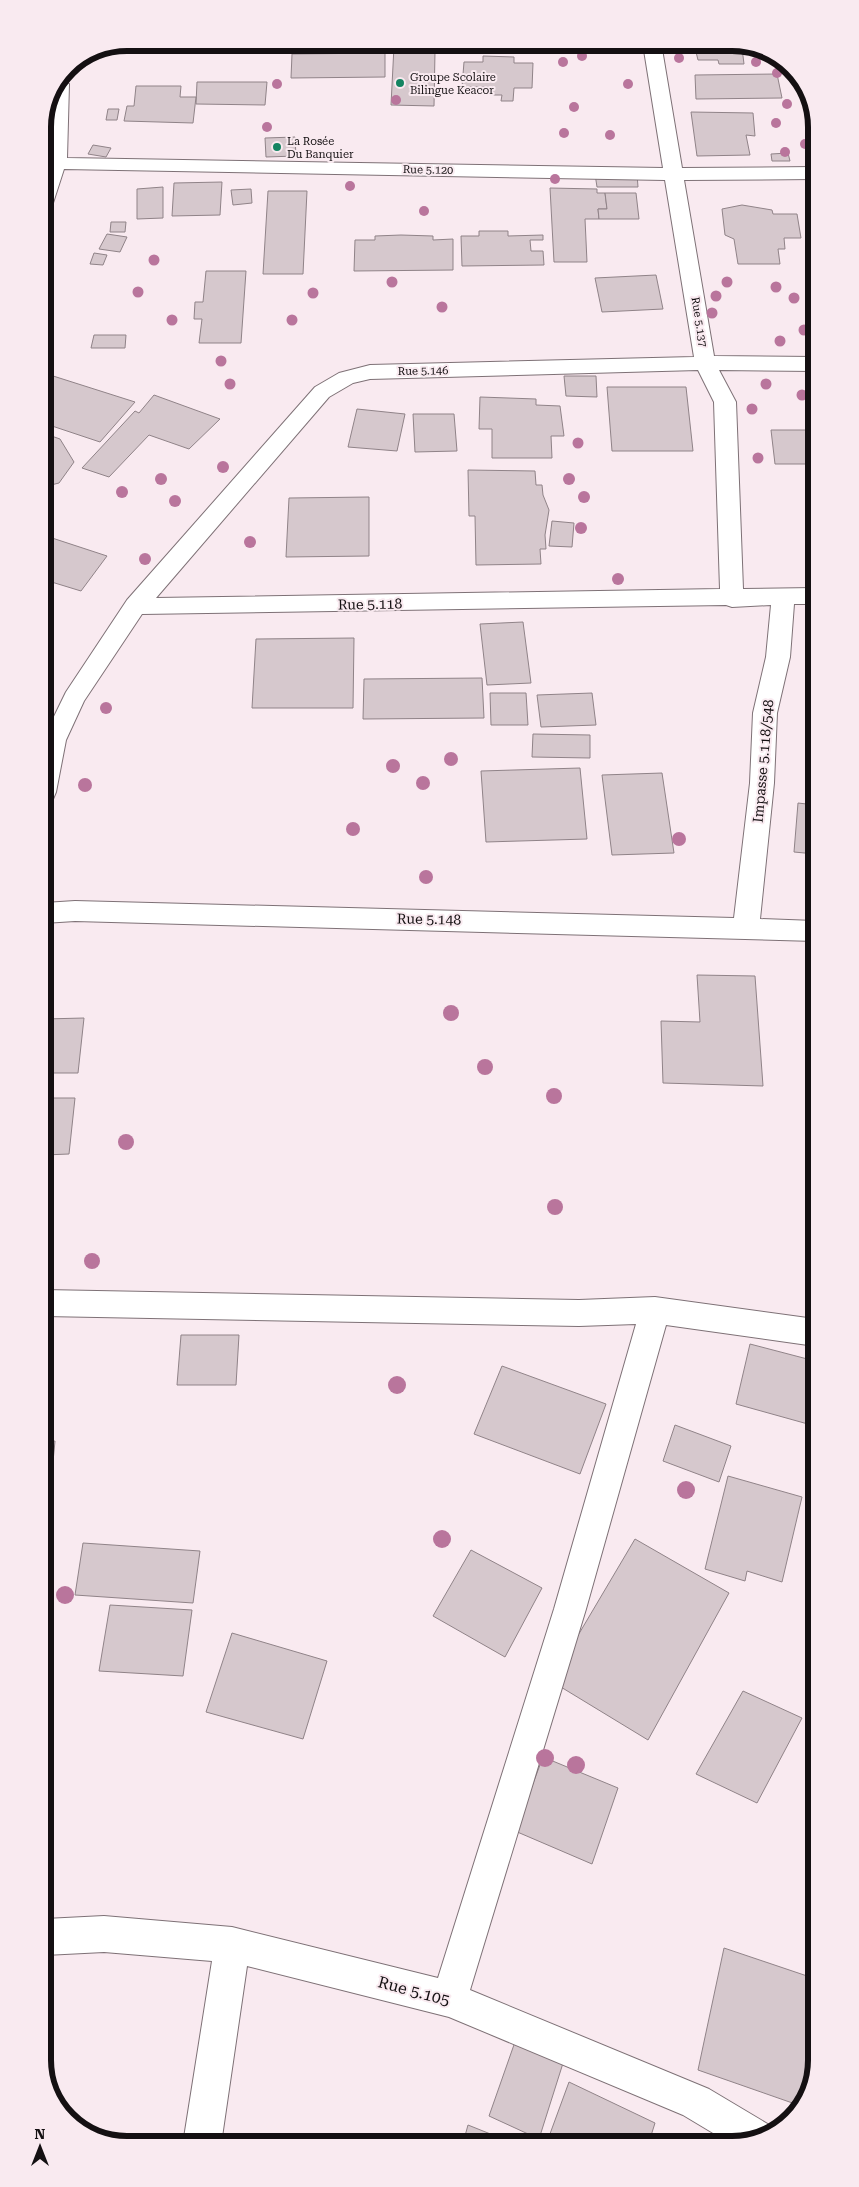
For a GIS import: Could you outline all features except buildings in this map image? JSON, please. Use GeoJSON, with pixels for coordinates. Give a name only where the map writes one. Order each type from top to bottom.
{"type":"FeatureCollection","features":[{"type":"Feature","properties":{"kind":"street","name":"Rue 5.137"},"geometry":{"type":"LineString","coordinates":[[653,51],[705,363],[724,402],[732,599]]}},
{"type":"Feature","properties":{"kind":"street"},"geometry":{"type":"LineString","coordinates":[[51,154],[59,94]]}},
{"type":"Feature","properties":{"kind":"street","name":"Rue 5.120"},"geometry":{"type":"LineString","coordinates":[[51,162],[675,174],[808,173]]}},
{"type":"Feature","properties":{"kind":"street","name":"Rue 5.146"},"geometry":{"type":"LineString","coordinates":[[135,606],[322,392],[346,378],[370,372],[705,363],[808,364]]}},
{"type":"Feature","properties":{"kind":"street","name":"Impasse 5.118/548"},"geometry":{"type":"LineString","coordinates":[[746,927],[762,782],[765,713],[778,657],[783,596]]}},
{"type":"Feature","properties":{"kind":"street","name":"Rue 5.118"},"geometry":{"type":"LineString","coordinates":[[135,606],[732,599],[808,596]]}},
{"type":"Feature","properties":{"kind":"street"},"geometry":{"type":"LineString","coordinates":[[51,756],[54,740],[74,698],[135,606]]}},
{"type":"Feature","properties":{"kind":"street","name":"Rue 5.148"},"geometry":{"type":"LineString","coordinates":[[51,913],[75,911],[808,930]]}},
{"type":"Feature","properties":{"kind":"street"},"geometry":{"type":"LineString","coordinates":[[51,1303],[579,1313],[655,1310],[808,1331]]}},
{"type":"Feature","properties":{"kind":"street"},"geometry":{"type":"LineString","coordinates":[[449,1999],[570,1609],[655,1310]]}},
{"type":"Feature","properties":{"kind":"street","name":"Rue 5.105"},"geometry":{"type":"LineString","coordinates":[[51,1937],[104,1934],[232,1945],[449,1999],[696,2102],[749,2134]]}},
{"type":"Feature","properties":{"kind":"street"},"geometry":{"type":"LineString","coordinates":[[203,2136],[232,1945]]}},
{"type":"Feature","properties":{"kind":"place","name":"Groupe Scolaire Bilingue Keacor"},"geometry":{"type":"Point","coordinates":[400,83]}},
{"type":"Feature","properties":{"kind":"place","name":"La Rosée Du Banquier"},"geometry":{"type":"Point","coordinates":[277,147]}}]}
